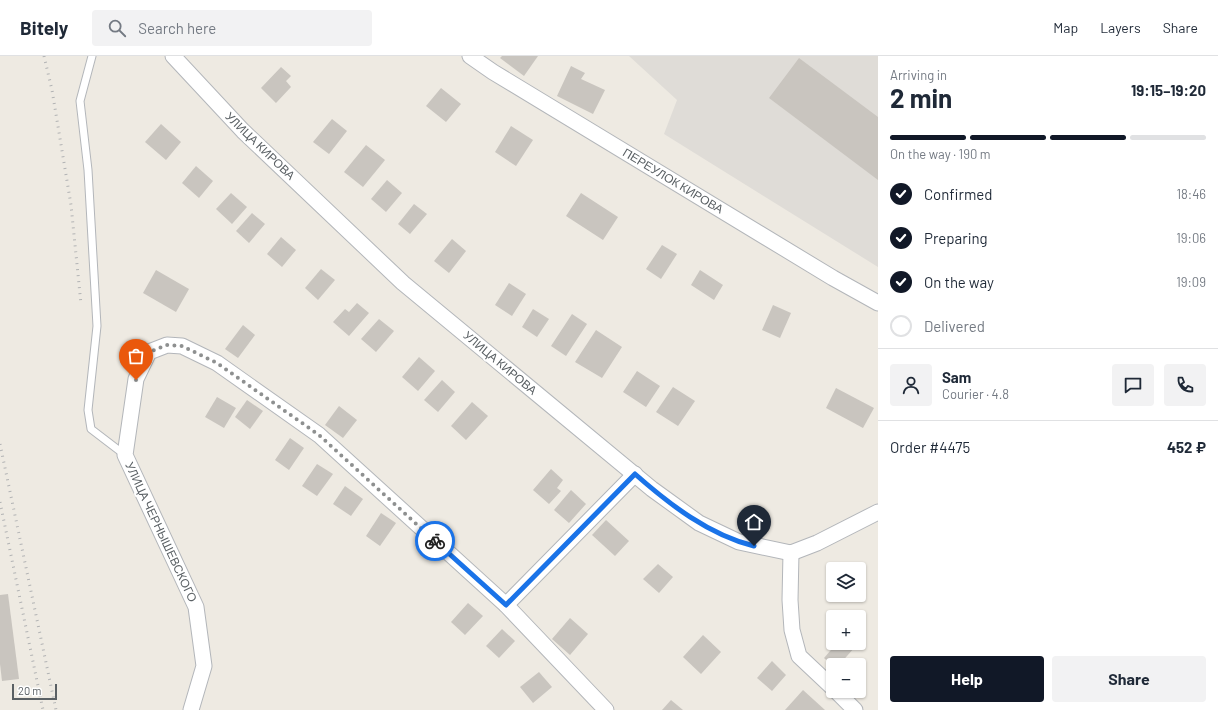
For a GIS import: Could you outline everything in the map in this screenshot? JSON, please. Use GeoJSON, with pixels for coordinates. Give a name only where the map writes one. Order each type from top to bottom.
{"type":"FeatureCollection","features":[{"type":"Feature","properties":{"kind":"street","name":"УЛИЦА КИРОВА"},"geometry":{"type":"LineString","coordinates":[[173,56],[243,131],[403,283],[652,489],[699,523],[739,542],[791,553]]}},
{"type":"Feature","properties":{"kind":"street","name":"ПЕРЕУЛОК КИРОВА"},"geometry":{"type":"LineString","coordinates":[[470,56],[500,76],[833,278],[878,303]]}},
{"type":"Feature","properties":{"kind":"street","name":"УЛИЦА ЧЕРНЫШЕВСКОГО"},"geometry":{"type":"LineString","coordinates":[[191,710],[204,666],[196,607],[125,455],[136,380],[149,352],[167,345],[182,346],[217,363],[319,435],[506,605],[606,710]]}},
{"type":"Feature","properties":{"kind":"street"},"geometry":{"type":"LineString","coordinates":[[506,605],[635,474]]}},
{"type":"Feature","properties":{"kind":"street"},"geometry":{"type":"LineString","coordinates":[[826,681],[799,656],[792,630],[790,600],[791,553],[817,543],[878,512]]}},
{"type":"Feature","properties":{"kind":"street"},"geometry":{"type":"LineString","coordinates":[[843,698],[855,710]]}},
{"type":"Feature","properties":{"kind":"lane"},"geometry":{"type":"LineString","coordinates":[[92,56],[80,101],[88,170],[97,326],[88,410],[92,429],[125,455]]}},
{"type":"Feature","properties":{"kind":"shaded area"},"geometry":{"type":"Polygon","coordinates":[[[629,56],[878,56],[878,267],[664,134],[677,100],[629,56]]]}},
{"type":"Feature","properties":{"kind":"building"},"geometry":{"type":"Polygon","coordinates":[[[502,56],[538,56],[524,76],[500,58],[502,56]]]}},
{"type":"Feature","properties":{"kind":"building"},"geometry":{"type":"Polygon","coordinates":[[[799,58],[878,117],[878,180],[769,98],[799,58]]]}},
{"type":"Feature","properties":{"kind":"building"},"geometry":{"type":"Polygon","coordinates":[[[571,66],[585,73],[581,79],[605,90],[593,114],[557,96],[571,66]]]}},
{"type":"Feature","properties":{"kind":"building"},"geometry":{"type":"Polygon","coordinates":[[[281,67],[291,76],[286,81],[291,87],[276,103],[261,88],[281,67]]]}},
{"type":"Feature","properties":{"kind":"building"},"geometry":{"type":"Polygon","coordinates":[[[441,88],[461,104],[446,122],[426,106],[441,88]]]}},
{"type":"Feature","properties":{"kind":"building"},"geometry":{"type":"Polygon","coordinates":[[[332,119],[347,131],[329,154],[313,142],[332,119]]]}},
{"type":"Feature","properties":{"kind":"building"},"geometry":{"type":"Polygon","coordinates":[[[161,124],[181,142],[166,160],[145,142],[161,124]]]}},
{"type":"Feature","properties":{"kind":"building"},"geometry":{"type":"Polygon","coordinates":[[[511,126],[533,140],[516,166],[495,152],[511,126]]]}},
{"type":"Feature","properties":{"kind":"building"},"geometry":{"type":"Polygon","coordinates":[[[366,145],[385,160],[363,187],[344,172],[366,145]]]}},
{"type":"Feature","properties":{"kind":"building"},"geometry":{"type":"Polygon","coordinates":[[[196,166],[213,181],[199,198],[182,183],[196,166]]]}},
{"type":"Feature","properties":{"kind":"building"},"geometry":{"type":"Polygon","coordinates":[[[387,180],[402,193],[386,212],[371,199],[387,180]]]}},
{"type":"Feature","properties":{"kind":"building"},"geometry":{"type":"Polygon","coordinates":[[[231,193],[247,207],[232,224],[216,209],[231,193]]]}},
{"type":"Feature","properties":{"kind":"building"},"geometry":{"type":"Polygon","coordinates":[[[581,193],[618,217],[603,240],[566,216],[581,193]]]}},
{"type":"Feature","properties":{"kind":"building"},"geometry":{"type":"Polygon","coordinates":[[[414,204],[427,214],[410,234],[398,224],[414,204]]]}},
{"type":"Feature","properties":{"kind":"building"},"geometry":{"type":"Polygon","coordinates":[[[252,213],[265,224],[249,243],[236,231],[252,213]]]}},
{"type":"Feature","properties":{"kind":"building"},"geometry":{"type":"Polygon","coordinates":[[[281,237],[296,250],[282,267],[267,254],[281,237]]]}},
{"type":"Feature","properties":{"kind":"building"},"geometry":{"type":"Polygon","coordinates":[[[452,239],[466,251],[449,273],[434,261],[452,239]]]}},
{"type":"Feature","properties":{"kind":"building"},"geometry":{"type":"Polygon","coordinates":[[[662,245],[677,254],[661,279],[646,269],[662,245]]]}},
{"type":"Feature","properties":{"kind":"building"},"geometry":{"type":"Polygon","coordinates":[[[321,269],[335,280],[318,300],[305,288],[321,269]]]}},
{"type":"Feature","properties":{"kind":"building"},"geometry":{"type":"Polygon","coordinates":[[[156,270],[189,289],[176,312],[143,293],[156,270]]]}},
{"type":"Feature","properties":{"kind":"building"},"geometry":{"type":"Polygon","coordinates":[[[700,270],[723,285],[714,300],[691,285],[700,270]]]}},
{"type":"Feature","properties":{"kind":"building"},"geometry":{"type":"Polygon","coordinates":[[[509,283],[526,294],[512,316],[495,305],[509,283]]]}},
{"type":"Feature","properties":{"kind":"building"},"geometry":{"type":"Polygon","coordinates":[[[357,303],[369,313],[349,336],[333,322],[345,309],[349,312],[357,303]]]}},
{"type":"Feature","properties":{"kind":"building"},"geometry":{"type":"Polygon","coordinates":[[[773,305],[791,313],[780,338],[762,330],[773,305]]]}},
{"type":"Feature","properties":{"kind":"building"},"geometry":{"type":"Polygon","coordinates":[[[533,309],[549,319],[537,337],[522,327],[533,309]]]}},
{"type":"Feature","properties":{"kind":"building"},"geometry":{"type":"Polygon","coordinates":[[[572,314],[587,324],[566,356],[551,346],[572,314]]]}},
{"type":"Feature","properties":{"kind":"building"},"geometry":{"type":"Polygon","coordinates":[[[379,319],[394,331],[376,352],[361,339],[379,319]]]}},
{"type":"Feature","properties":{"kind":"building"},"geometry":{"type":"Polygon","coordinates":[[[243,325],[255,335],[238,358],[225,349],[243,325]]]}},
{"type":"Feature","properties":{"kind":"building"},"geometry":{"type":"Polygon","coordinates":[[[596,330],[622,347],[602,378],[575,362],[596,330]]]}},
{"type":"Feature","properties":{"kind":"building"},"geometry":{"type":"Polygon","coordinates":[[[419,357],[435,371],[418,391],[402,377],[419,357]]]}},
{"type":"Feature","properties":{"kind":"building"},"geometry":{"type":"Polygon","coordinates":[[[637,371],[660,386],[646,407],[623,392],[637,371]]]}},
{"type":"Feature","properties":{"kind":"building"},"geometry":{"type":"Polygon","coordinates":[[[442,380],[455,392],[438,412],[424,400],[442,380]]]}},
{"type":"Feature","properties":{"kind":"building"},"geometry":{"type":"Polygon","coordinates":[[[673,387],[695,401],[678,426],[656,412],[673,387]]]}},
{"type":"Feature","properties":{"kind":"building"},"geometry":{"type":"Polygon","coordinates":[[[836,388],[874,408],[863,428],[826,408],[836,388]]]}},
{"type":"Feature","properties":{"kind":"building"},"geometry":{"type":"Polygon","coordinates":[[[217,397],[236,408],[224,428],[205,417],[217,397]]]}},
{"type":"Feature","properties":{"kind":"building"},"geometry":{"type":"Polygon","coordinates":[[[247,400],[263,411],[250,429],[235,417],[247,400]]]}},
{"type":"Feature","properties":{"kind":"building"},"geometry":{"type":"Polygon","coordinates":[[[472,402],[488,416],[466,440],[451,426],[472,402]]]}},
{"type":"Feature","properties":{"kind":"building"},"geometry":{"type":"Polygon","coordinates":[[[339,406],[357,420],[343,438],[325,425],[339,406]]]}},
{"type":"Feature","properties":{"kind":"building"},"geometry":{"type":"Polygon","coordinates":[[[290,438],[304,448],[289,470],[275,460],[290,438]]]}},
{"type":"Feature","properties":{"kind":"building"},"geometry":{"type":"Polygon","coordinates":[[[317,464],[333,474],[317,496],[302,486],[317,464]]]}},
{"type":"Feature","properties":{"kind":"building"},"geometry":{"type":"Polygon","coordinates":[[[551,469],[563,480],[557,488],[561,491],[549,504],[533,490],[551,469]]]}},
{"type":"Feature","properties":{"kind":"building"},"geometry":{"type":"Polygon","coordinates":[[[345,486],[363,499],[351,516],[333,504],[345,486]]]}},
{"type":"Feature","properties":{"kind":"building"},"geometry":{"type":"Polygon","coordinates":[[[571,490],[586,504],[569,523],[554,510],[571,490]]]}},
{"type":"Feature","properties":{"kind":"building"},"geometry":{"type":"Polygon","coordinates":[[[381,513],[396,523],[380,546],[366,536],[381,513]]]}},
{"type":"Feature","properties":{"kind":"building"},"geometry":{"type":"Polygon","coordinates":[[[606,520],[629,541],[615,556],[592,535],[606,520]]]}},
{"type":"Feature","properties":{"kind":"building"},"geometry":{"type":"Polygon","coordinates":[[[658,564],[673,577],[659,593],[643,579],[658,564]]]}},
{"type":"Feature","properties":{"kind":"building"},"geometry":{"type":"Polygon","coordinates":[[[8,594],[19,679],[2,681],[0,664],[0,595],[8,594]]]}},
{"type":"Feature","properties":{"kind":"building"},"geometry":{"type":"Polygon","coordinates":[[[468,603],[483,616],[465,635],[451,622],[468,603]]]}},
{"type":"Feature","properties":{"kind":"building"},"geometry":{"type":"Polygon","coordinates":[[[570,618],[588,634],[570,655],[552,639],[570,618]]]}},
{"type":"Feature","properties":{"kind":"building"},"geometry":{"type":"Polygon","coordinates":[[[502,629],[515,641],[499,658],[486,646],[502,629]]]}},
{"type":"Feature","properties":{"kind":"building"},"geometry":{"type":"Polygon","coordinates":[[[703,635],[721,652],[701,674],[683,657],[703,635]]]}},
{"type":"Feature","properties":{"kind":"building"},"geometry":{"type":"Polygon","coordinates":[[[831,650],[852,650],[845,658],[826,658],[826,660],[824,658],[831,650]]]}},
{"type":"Feature","properties":{"kind":"building"},"geometry":{"type":"Polygon","coordinates":[[[772,661],[786,675],[772,691],[757,678],[772,661]]]}},
{"type":"Feature","properties":{"kind":"building"},"geometry":{"type":"Polygon","coordinates":[[[539,672],[552,687],[533,703],[520,687],[539,672]]]}},
{"type":"Feature","properties":{"kind":"building"},"geometry":{"type":"Polygon","coordinates":[[[803,690],[825,710],[785,710],[803,690]]]}},
{"type":"Feature","properties":{"kind":"building"},"geometry":{"type":"Polygon","coordinates":[[[671,700],[683,710],[662,710],[671,700]]]}},
{"type":"Feature","properties":{"kind":"railway"},"geometry":{"type":"LineString","coordinates":[[44,56],[52,90],[71,205],[81,304]]}},
{"type":"Feature","properties":{"kind":"railway"},"geometry":{"type":"LineString","coordinates":[[0,444],[56,710]]}},
{"type":"Feature","properties":{"kind":"railway"},"geometry":{"type":"LineString","coordinates":[[0,502],[43,710]]}},
{"type":"Feature","properties":{"kind":"way so far"},"geometry":{"type":"LineString","coordinates":[[136,380],[149,352],[167,345],[182,346],[217,363],[319,435],[435,541]]}},
{"type":"Feature","properties":{"kind":"route"},"geometry":{"type":"LineString","coordinates":[[435,541],[506,605],[635,474],[652,489],[699,523],[739,542],[754,546]]}}]}
